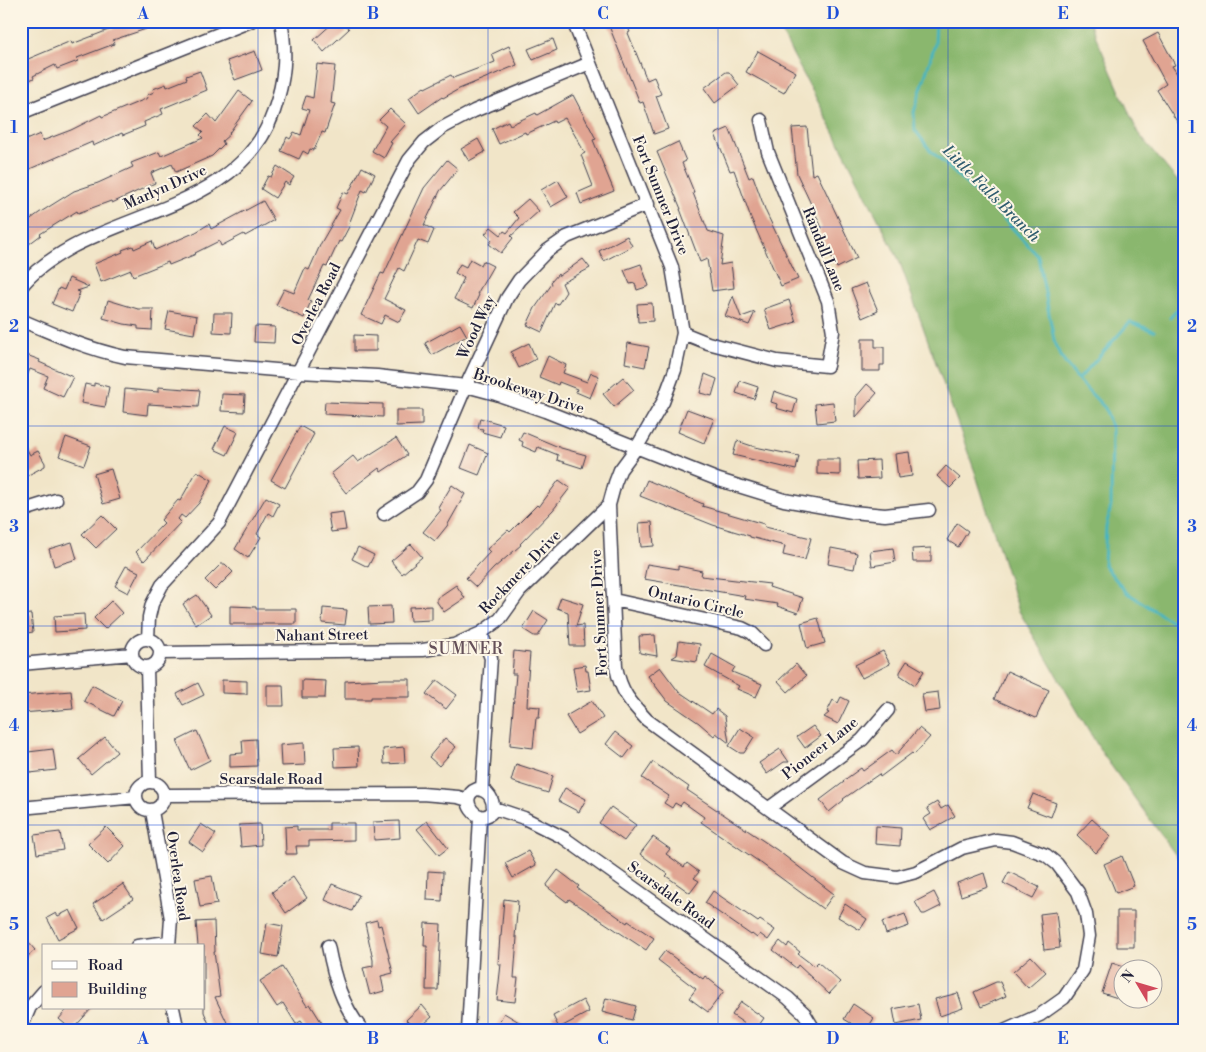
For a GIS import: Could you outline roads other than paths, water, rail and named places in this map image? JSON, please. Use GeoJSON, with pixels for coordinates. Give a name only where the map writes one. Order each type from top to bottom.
{"type":"FeatureCollection","features":[{"type":"Feature","properties":{"kind":"street"},"geometry":{"type":"LineString","coordinates":[[21,113],[251,21]]}},
{"type":"Feature","properties":{"kind":"street","name":"Marlyn Drive"},"geometry":{"type":"LineString","coordinates":[[21,287],[43,266],[61,253],[88,239],[197,194],[216,183],[238,166],[258,143],[269,126],[282,88],[285,68],[281,21]]}},
{"type":"Feature","properties":{"kind":"street","name":"Fort Sumner Drive"},"geometry":{"type":"LineString","coordinates":[[573,21],[672,267],[683,333],[676,370],[663,402],[637,447],[620,470],[609,505],[616,667],[619,682],[629,702],[647,720],[843,863],[865,873],[897,877],[916,872],[962,848],[996,840],[1012,842],[1046,856],[1057,864],[1078,892],[1086,914],[1089,936],[1083,970],[1064,998],[1040,1015],[1004,1031]]}},
{"type":"Feature","properties":{"kind":"street","name":"Overlea Road"},"geometry":{"type":"LineString","coordinates":[[148,639],[152,604],[162,585],[219,523],[409,160],[424,142],[442,128],[474,111],[590,63]]}},
{"type":"Feature","properties":{"kind":"street","name":"Randall Lane"},"geometry":{"type":"LineString","coordinates":[[683,333],[708,343],[777,361],[827,366],[833,332],[828,301],[768,152],[761,120]]}},
{"type":"Feature","properties":{"kind":"street","name":"Wood Way"},"geometry":{"type":"LineString","coordinates":[[384,514],[416,492],[426,480],[466,386],[508,298],[532,264],[567,236],[648,204]]}},
{"type":"Feature","properties":{"kind":"street","name":"Brookeway Drive"},"geometry":{"type":"LineString","coordinates":[[21,320],[79,345],[125,357],[299,372],[377,376],[466,386],[545,411],[719,480],[784,500],[852,512],[885,515],[929,510]]}},
{"type":"Feature","properties":{"kind":"street"},"geometry":{"type":"LineString","coordinates":[[21,511],[56,500]]}},
{"type":"Feature","properties":{"kind":"street","name":"Rockmere Drive"},"geometry":{"type":"LineString","coordinates":[[482,789],[490,658],[481,633],[500,618],[520,591],[609,505]]}},
{"type":"Feature","properties":{"kind":"street","name":"Ontario Circle"},"geometry":{"type":"LineString","coordinates":[[614,600],[742,628],[752,633],[764,645]]}},
{"type":"Feature","properties":{"kind":"street","name":"Nahant Street"},"geometry":{"type":"LineString","coordinates":[[160,653],[423,650],[454,645],[481,633]]}},
{"type":"Feature","properties":{"kind":"street"},"geometry":{"type":"LineString","coordinates":[[144,639],[155,642],[160,649],[160,653],[155,664],[147,667],[139,665],[132,654],[136,643],[144,639]]}},
{"type":"Feature","properties":{"kind":"street"},"geometry":{"type":"LineString","coordinates":[[21,664],[132,654]]}},
{"type":"Feature","properties":{"kind":"street"},"geometry":{"type":"LineString","coordinates":[[147,667],[150,782]]}},
{"type":"Feature","properties":{"kind":"street","name":"Pioneer Lane"},"geometry":{"type":"LineString","coordinates":[[769,808],[862,740],[888,710]]}},
{"type":"Feature","properties":{"kind":"street"},"geometry":{"type":"LineString","coordinates":[[150,782],[158,784],[165,795],[160,807],[152,810],[143,809],[137,802],[136,797],[139,789],[150,782]]}},
{"type":"Feature","properties":{"kind":"street"},"geometry":{"type":"LineString","coordinates":[[482,789],[491,797],[494,808],[488,816],[480,817],[471,810],[468,800],[471,792],[482,789]]}},
{"type":"Feature","properties":{"kind":"street","name":"Scarsdale Road"},"geometry":{"type":"LineString","coordinates":[[165,795],[422,794],[458,797],[468,800]]}},
{"type":"Feature","properties":{"kind":"street"},"geometry":{"type":"LineString","coordinates":[[21,808],[136,797]]}},
{"type":"Feature","properties":{"kind":"street","name":"Scarsdale Road"},"geometry":{"type":"LineString","coordinates":[[494,808],[524,818],[564,838],[788,998],[804,1013],[815,1031]]}},
{"type":"Feature","properties":{"kind":"street","name":"Overlea Road"},"geometry":{"type":"LineString","coordinates":[[152,810],[171,918],[169,944]]}},
{"type":"Feature","properties":{"kind":"street"},"geometry":{"type":"LineString","coordinates":[[468,1031],[480,817]]}},
{"type":"Feature","properties":{"kind":"street"},"geometry":{"type":"LineString","coordinates":[[328,946],[333,974],[343,1001],[363,1031]]}},
{"type":"Feature","properties":{"kind":"street"},"geometry":{"type":"LineString","coordinates":[[21,1028],[30,1007],[42,993]]}},
{"type":"Feature","properties":{"kind":"street"},"geometry":{"type":"LineString","coordinates":[[173,1010],[178,1031]]}},
{"type":"Feature","properties":{"kind":"waterway","name":"Little Falls Branch"},"geometry":{"type":"LineString","coordinates":[[936,21],[935,44],[914,112],[915,130],[930,150],[1003,218],[1038,256],[1055,345],[1065,363],[1105,408],[1112,429],[1111,506],[1106,527],[1104,565],[1126,592],[1185,630]]}},
{"type":"Feature","properties":{"kind":"waterway"},"geometry":{"type":"LineString","coordinates":[[1170,318],[1185,301]]}},
{"type":"Feature","properties":{"kind":"waterway"},"geometry":{"type":"LineString","coordinates":[[1078,380],[1130,322],[1154,331]]}},
{"type":"Feature","properties":{"kind":"district","name":"SUMNER"},"geometry":{"type":"Point","coordinates":[466,648]}}]}
